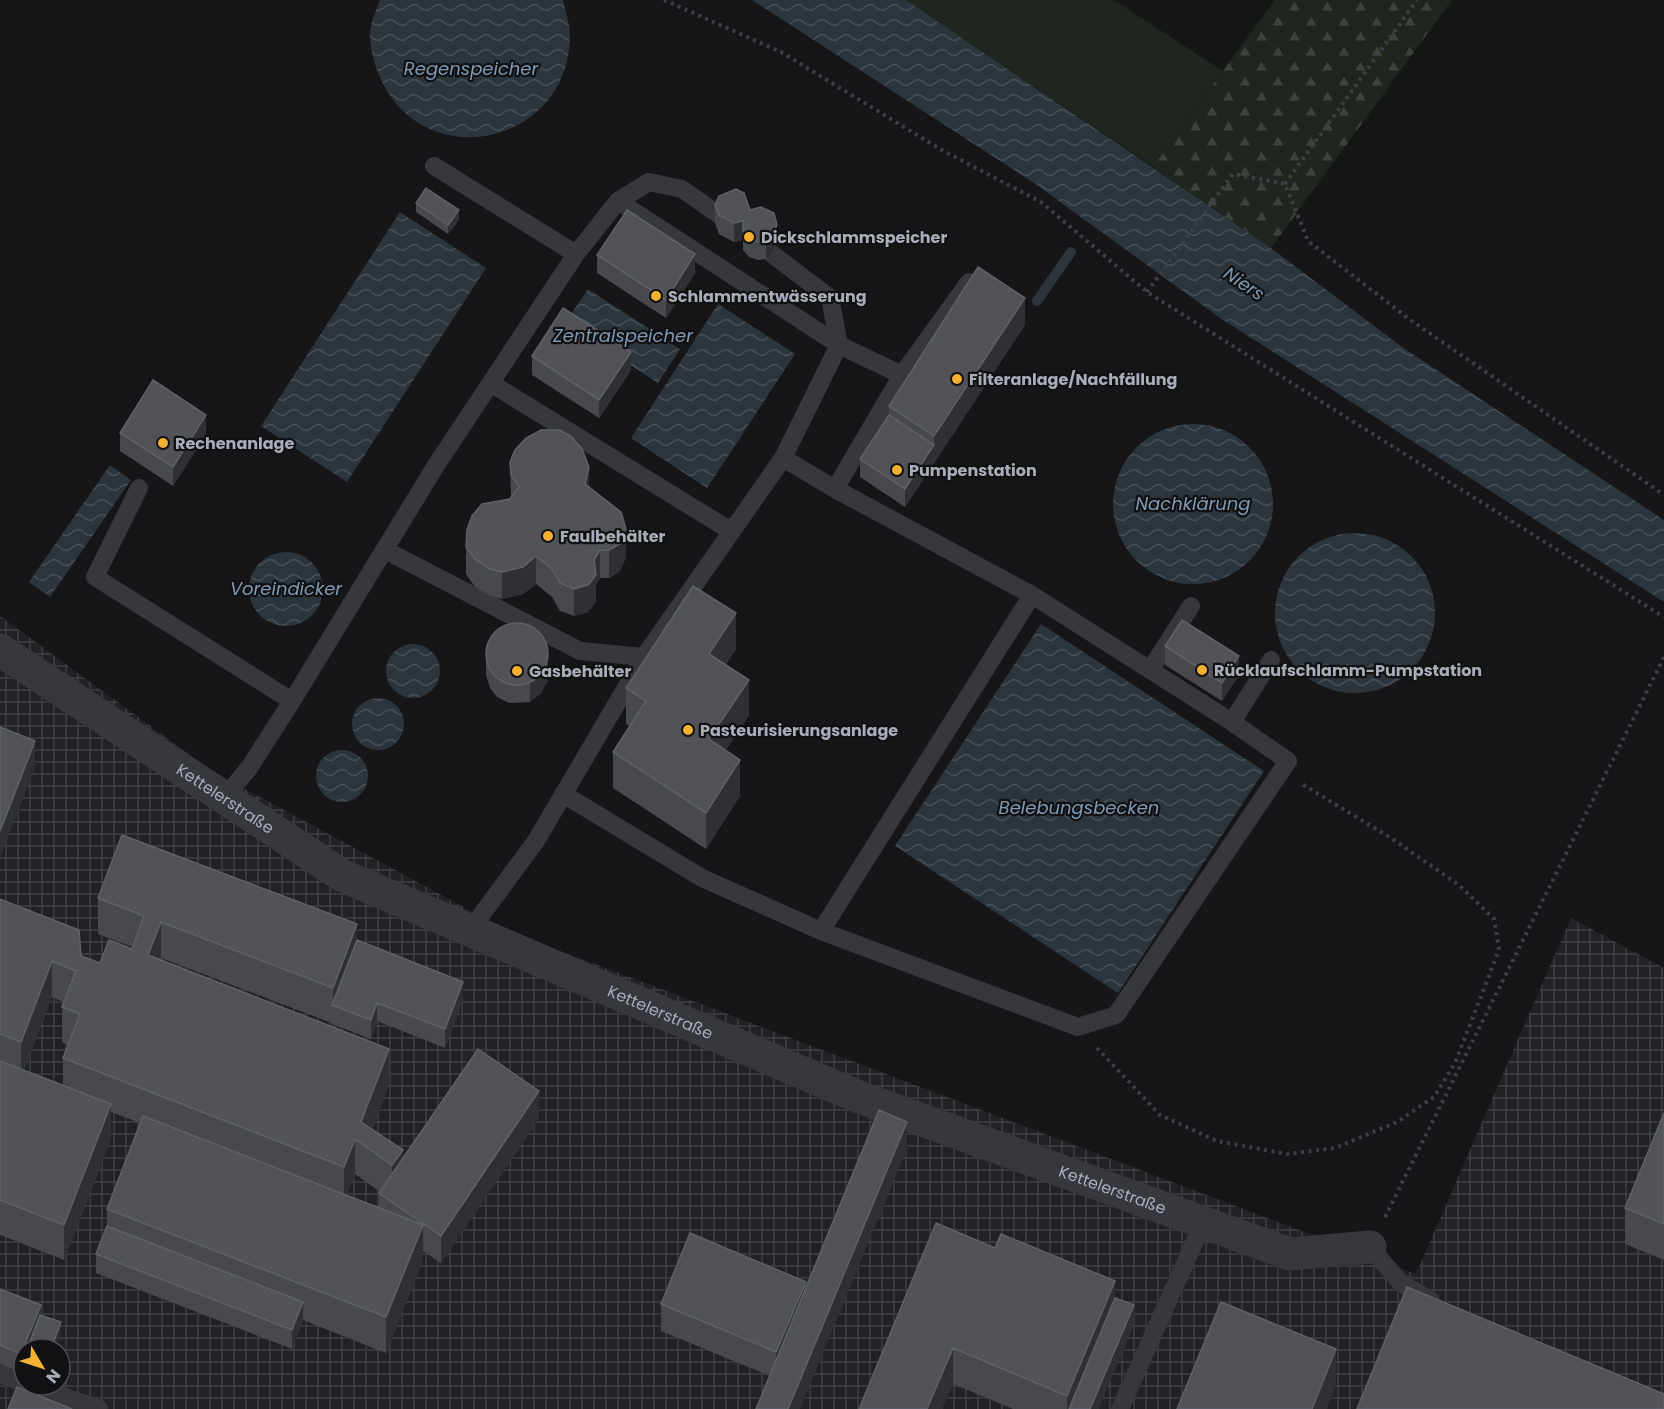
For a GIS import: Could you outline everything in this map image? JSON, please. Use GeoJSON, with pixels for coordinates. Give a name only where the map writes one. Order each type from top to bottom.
{"type":"FeatureCollection","features":[{"type":"Feature","properties":{"kind":"street","name":"Kettelerstraße"},"geometry":{"type":"LineString","coordinates":[[0,650],[343,876],[859,1097],[1203,1223],[1290,1254],[1370,1247]]}},
{"type":"Feature","properties":{"kind":"lane"},"geometry":{"type":"LineString","coordinates":[[434,166],[576,254]]}},
{"type":"Feature","properties":{"kind":"lane"},"geometry":{"type":"LineString","coordinates":[[224,798],[249,768],[435,467],[576,254],[618,201],[649,182],[682,189],[719,215]]}},
{"type":"Feature","properties":{"kind":"lane"},"geometry":{"type":"LineString","coordinates":[[618,201],[839,345],[902,375]]}},
{"type":"Feature","properties":{"kind":"lane"},"geometry":{"type":"LineString","coordinates":[[470,930],[536,841],[644,657],[783,458],[839,345],[830,298],[772,254]]}},
{"type":"Feature","properties":{"kind":"lane"},"geometry":{"type":"LineString","coordinates":[[835,489],[902,375],[969,282]]}},
{"type":"Feature","properties":{"kind":"lane"},"geometry":{"type":"LineString","coordinates":[[492,384],[731,531]]}},
{"type":"Feature","properties":{"kind":"lane"},"geometry":{"type":"LineString","coordinates":[[563,794],[702,878],[821,931],[1078,1027],[1116,1015],[1288,761],[1232,722],[1032,595],[835,489],[783,458]]}},
{"type":"Feature","properties":{"kind":"lane"},"geometry":{"type":"LineString","coordinates":[[139,488],[95,577],[291,702]]}},
{"type":"Feature","properties":{"kind":"lane"},"geometry":{"type":"LineString","coordinates":[[385,550],[580,651],[644,657]]}},
{"type":"Feature","properties":{"kind":"lane"},"geometry":{"type":"LineString","coordinates":[[821,931],[1032,595]]}},
{"type":"Feature","properties":{"kind":"lane"},"geometry":{"type":"LineString","coordinates":[[1150,670],[1191,606]]}},
{"type":"Feature","properties":{"kind":"lane"},"geometry":{"type":"LineString","coordinates":[[1232,722],[1271,660]]}},
{"type":"Feature","properties":{"kind":"lane"},"geometry":{"type":"LineString","coordinates":[[1120,1409],[1203,1223]]}},
{"type":"Feature","properties":{"kind":"lane"},"geometry":{"type":"LineString","coordinates":[[1370,1247],[1400,1282],[1442,1308]]}},
{"type":"Feature","properties":{"kind":"lane"},"geometry":{"type":"LineString","coordinates":[[65,1397],[99,1409]]}},
{"type":"Feature","properties":{"kind":"path"},"geometry":{"type":"LineString","coordinates":[[664,0],[781,52],[940,149],[1041,202],[1147,292],[1664,617]]}},
{"type":"Feature","properties":{"kind":"path"},"geometry":{"type":"LineString","coordinates":[[1285,184],[1417,0]]}},
{"type":"Feature","properties":{"kind":"path"},"geometry":{"type":"LineString","coordinates":[[1147,292],[1233,174],[1285,184]]}},
{"type":"Feature","properties":{"kind":"path"},"geometry":{"type":"LineString","coordinates":[[1285,184],[1308,242],[1409,319],[1664,495]]}},
{"type":"Feature","properties":{"kind":"path"},"geometry":{"type":"LineString","coordinates":[[1370,1247],[1664,657]]}},
{"type":"Feature","properties":{"kind":"path"},"geometry":{"type":"LineString","coordinates":[[1078,1027],[1160,1115],[1217,1141],[1287,1154],[1335,1148],[1398,1122],[1434,1097],[1455,1063],[1499,950],[1494,919],[1459,885],[1394,840],[1281,771]]}},
{"type":"Feature","properties":{"kind":"shaded area"},"geometry":{"type":"Polygon","coordinates":[[[0,616],[212,771],[510,932],[1416,1274],[1571,918],[1664,968],[1664,1409],[0,1409],[0,616]]]}},
{"type":"Feature","properties":{"kind":"green space"},"geometry":{"type":"Polygon","coordinates":[[[906,0],[1114,0],[1223,71],[1153,167],[906,0]]]}},
{"type":"Feature","properties":{"kind":"green space"},"geometry":{"type":"Polygon","coordinates":[[[1275,0],[1452,0],[1271,248],[1153,167],[1275,0]]]}},
{"type":"Feature","properties":{"kind":"water","name":"Regenspeicher"},"geometry":{"type":"Polygon","coordinates":[[[380,0],[563,0],[570,36],[563,73],[546,103],[520,124],[490,135],[458,136],[426,127],[399,107],[379,75],[372,51],[370,32],[380,0]]]}},
{"type":"Feature","properties":{"kind":"water","name":"Niers"},"geometry":{"type":"Polygon","coordinates":[[[752,0],[906,0],[1271,248],[1402,347],[1664,520],[1664,602],[1220,318],[1034,183],[752,0]]]}},
{"type":"Feature","properties":{"kind":"water"},"geometry":{"type":"Polygon","coordinates":[[[400,212],[486,268],[347,482],[261,426],[400,212]]]}},
{"type":"Feature","properties":{"kind":"water","name":"Zentralspeicher"},"geometry":{"type":"Polygon","coordinates":[[[588,289],[680,349],[658,383],[565,323],[588,289]]]}},
{"type":"Feature","properties":{"kind":"water"},"geometry":{"type":"Polygon","coordinates":[[[718,304],[795,354],[707,488],[631,438],[718,304]]]}},
{"type":"Feature","properties":{"kind":"water","name":"Nachklärung"},"geometry":{"type":"Polygon","coordinates":[[[1193,424],[1209,425],[1224,430],[1238,437],[1250,447],[1260,459],[1267,473],[1272,488],[1272,520],[1267,535],[1260,549],[1250,561],[1238,571],[1224,578],[1209,583],[1193,584],[1177,583],[1162,578],[1148,571],[1136,561],[1126,549],[1119,535],[1114,520],[1113,504],[1114,488],[1119,473],[1126,459],[1136,447],[1148,437],[1162,430],[1177,425],[1193,424]]]}},
{"type":"Feature","properties":{"kind":"water"},"geometry":{"type":"Polygon","coordinates":[[[110,465],[131,480],[50,597],[29,582],[110,465]]]}},
{"type":"Feature","properties":{"kind":"water"},"geometry":{"type":"Polygon","coordinates":[[[1355,533],[1371,534],[1386,539],[1400,546],[1412,556],[1422,568],[1429,582],[1434,597],[1434,629],[1429,644],[1422,658],[1412,670],[1400,680],[1386,687],[1371,692],[1355,693],[1339,692],[1324,687],[1310,680],[1298,670],[1288,658],[1281,644],[1276,629],[1275,613],[1276,597],[1281,582],[1288,568],[1298,556],[1310,546],[1324,539],[1339,534],[1355,533]]]}},
{"type":"Feature","properties":{"kind":"water","name":"Voreindicker"},"geometry":{"type":"Polygon","coordinates":[[[286,552],[307,558],[317,568],[323,589],[317,610],[307,620],[286,626],[265,620],[255,610],[249,589],[255,568],[265,558],[286,552]]]}},
{"type":"Feature","properties":{"kind":"water","name":"Belebungsbecken"},"geometry":{"type":"Polygon","coordinates":[[[1041,624],[1264,771],[1118,993],[895,846],[1041,624]]]}},
{"type":"Feature","properties":{"kind":"water"},"geometry":{"type":"Polygon","coordinates":[[[413,644],[423,646],[432,652],[438,661],[440,671],[438,681],[432,690],[423,696],[413,698],[403,696],[394,690],[388,681],[386,671],[388,661],[394,652],[403,646],[413,644]]]}},
{"type":"Feature","properties":{"kind":"water"},"geometry":{"type":"Polygon","coordinates":[[[373,698],[383,698],[397,705],[404,724],[397,743],[383,750],[373,750],[363,746],[356,739],[352,729],[352,719],[356,709],[363,702],[373,698]]]}},
{"type":"Feature","properties":{"kind":"water"},"geometry":{"type":"Polygon","coordinates":[[[337,750],[347,750],[361,757],[368,776],[361,795],[347,802],[337,802],[327,798],[320,791],[316,781],[316,771],[320,761],[327,754],[337,750]]]}},
{"type":"Feature","properties":{"kind":"building"},"geometry":{"type":"Polygon","coordinates":[[[426,188],[459,210],[448,225],[416,203],[426,188]]]}},
{"type":"Feature","properties":{"kind":"building"},"geometry":{"type":"Polygon","coordinates":[[[736,189],[744,193],[750,210],[761,207],[774,213],[777,225],[772,235],[766,240],[758,242],[749,238],[743,231],[743,221],[734,223],[719,215],[715,205],[719,196],[736,189]]]}},
{"type":"Feature","properties":{"kind":"building","name":"Schlammentwässerung"},"geometry":{"type":"Polygon","coordinates":[[[627,210],[695,254],[666,300],[597,255],[627,210]]]}},
{"type":"Feature","properties":{"kind":"building","name":"Filteranlage/Nachfällung"},"geometry":{"type":"Polygon","coordinates":[[[978,267],[1025,298],[934,436],[889,406],[978,267]]]}},
{"type":"Feature","properties":{"kind":"building"},"geometry":{"type":"Polygon","coordinates":[[[563,308],[631,352],[599,400],[532,356],[563,308]]]}},
{"type":"Feature","properties":{"kind":"building","name":"Rechenanlage"},"geometry":{"type":"Polygon","coordinates":[[[153,380],[206,415],[173,467],[120,433],[153,380]]]}},
{"type":"Feature","properties":{"kind":"building"},"geometry":{"type":"Polygon","coordinates":[[[889,415],[934,445],[905,489],[860,459],[889,415]]]}},
{"type":"Feature","properties":{"kind":"building","name":"Faulbehälter"},"geometry":{"type":"Polygon","coordinates":[[[541,430],[560,430],[572,437],[582,449],[589,467],[585,484],[621,512],[626,529],[620,544],[609,550],[600,550],[594,560],[596,575],[588,585],[574,589],[560,583],[552,569],[536,556],[523,567],[502,572],[490,569],[475,559],[466,547],[467,530],[472,516],[482,504],[510,499],[519,487],[511,475],[510,462],[515,450],[526,438],[541,430]]]}},
{"type":"Feature","properties":{"kind":"building","name":"Pasteurisierungsanlage"},"geometry":{"type":"Polygon","coordinates":[[[693,586],[736,613],[709,654],[749,680],[709,739],[740,760],[706,813],[613,752],[646,701],[626,688],[693,586]]]}},
{"type":"Feature","properties":{"kind":"building"},"geometry":{"type":"Polygon","coordinates":[[[1182,620],[1239,656],[1222,683],[1165,646],[1182,620]]]}},
{"type":"Feature","properties":{"kind":"building","name":"Gasbehälter"},"geometry":{"type":"Polygon","coordinates":[[[517,623],[534,628],[539,632],[543,637],[548,654],[543,671],[539,676],[534,680],[517,685],[500,680],[495,676],[491,671],[486,654],[491,637],[495,632],[500,628],[517,623]]]}},
{"type":"Feature","properties":{"kind":"building"},"geometry":{"type":"Polygon","coordinates":[[[0,727],[35,741],[0,831],[0,727]]]}},
{"type":"Feature","properties":{"kind":"building"},"geometry":{"type":"Polygon","coordinates":[[[122,835],[357,924],[333,988],[161,922],[148,955],[389,1049],[361,1122],[403,1150],[392,1165],[355,1139],[344,1167],[63,1058],[80,1014],[62,1007],[76,971],[52,961],[21,1042],[0,1034],[0,899],[79,930],[81,956],[100,963],[109,940],[132,949],[144,916],[98,898],[122,835]]]}},
{"type":"Feature","properties":{"kind":"building"},"geometry":{"type":"Polygon","coordinates":[[[357,940],[463,982],[445,1029],[377,1003],[371,1020],[332,1005],[357,940]]]}},
{"type":"Feature","properties":{"kind":"building"},"geometry":{"type":"Polygon","coordinates":[[[478,1049],[539,1091],[441,1236],[379,1193],[478,1049]]]}},
{"type":"Feature","properties":{"kind":"building"},"geometry":{"type":"Polygon","coordinates":[[[0,1061],[111,1104],[64,1225],[0,1200],[0,1061]]]}},
{"type":"Feature","properties":{"kind":"building"},"geometry":{"type":"Polygon","coordinates":[[[879,1110],[907,1122],[788,1409],[756,1409],[879,1110]]]}},
{"type":"Feature","properties":{"kind":"building"},"geometry":{"type":"Polygon","coordinates":[[[1664,1113],[1664,1224],[1625,1208],[1664,1113]]]}},
{"type":"Feature","properties":{"kind":"building"},"geometry":{"type":"Polygon","coordinates":[[[143,1116],[423,1225],[386,1317],[107,1209],[143,1116]]]}},
{"type":"Feature","properties":{"kind":"building"},"geometry":{"type":"Polygon","coordinates":[[[936,1223],[995,1248],[1001,1234],[1115,1281],[1067,1396],[953,1348],[927,1409],[859,1409],[936,1223]]]}},
{"type":"Feature","properties":{"kind":"building"},"geometry":{"type":"Polygon","coordinates":[[[107,1226],[303,1302],[292,1330],[96,1254],[107,1226]]]}},
{"type":"Feature","properties":{"kind":"building"},"geometry":{"type":"Polygon","coordinates":[[[690,1233],[806,1282],[776,1352],[661,1304],[690,1233]]]}},
{"type":"Feature","properties":{"kind":"building"},"geometry":{"type":"Polygon","coordinates":[[[1407,1287],[1664,1394],[1664,1409],[1357,1409],[1407,1287]]]}},
{"type":"Feature","properties":{"kind":"building"},"geometry":{"type":"Polygon","coordinates":[[[0,1289],[41,1305],[28,1337],[12,1337],[12,1350],[0,1345],[0,1289]]]}},
{"type":"Feature","properties":{"kind":"building"},"geometry":{"type":"Polygon","coordinates":[[[1115,1298],[1134,1305],[1090,1409],[1069,1409],[1115,1298]]]}},
{"type":"Feature","properties":{"kind":"building"},"geometry":{"type":"Polygon","coordinates":[[[1221,1302],[1336,1349],[1312,1409],[1177,1409],[1221,1302]]]}},
{"type":"Feature","properties":{"kind":"building"},"geometry":{"type":"Polygon","coordinates":[[[40,1315],[61,1322],[55,1337],[32,1337],[40,1315]]]}},
{"type":"Feature","properties":{"kind":"building"},"geometry":{"type":"Polygon","coordinates":[[[13,1397],[42,1397],[72,1409],[8,1409],[13,1397]]]}},
{"type":"Feature","properties":{"kind":"waterway"},"geometry":{"type":"LineString","coordinates":[[1037,301],[1071,252]]}},
{"type":"Feature","properties":{"kind":"place","name":"Dickschlammspeicher"},"geometry":{"type":"Point","coordinates":[749,237]}},
{"type":"Feature","properties":{"kind":"place","name":"Schlammentwässerung"},"geometry":{"type":"Point","coordinates":[656,296]}},
{"type":"Feature","properties":{"kind":"place","name":"Filteranlage/Nachfällung"},"geometry":{"type":"Point","coordinates":[957,379]}},
{"type":"Feature","properties":{"kind":"place","name":"Rechenanlage"},"geometry":{"type":"Point","coordinates":[163,443]}},
{"type":"Feature","properties":{"kind":"place","name":"Pumpenstation"},"geometry":{"type":"Point","coordinates":[897,470]}},
{"type":"Feature","properties":{"kind":"place","name":"Faulbehälter"},"geometry":{"type":"Point","coordinates":[548,536]}},
{"type":"Feature","properties":{"kind":"place","name":"Rücklaufschlamm-Pumpstation"},"geometry":{"type":"Point","coordinates":[1202,670]}},
{"type":"Feature","properties":{"kind":"place","name":"Gasbehälter"},"geometry":{"type":"Point","coordinates":[517,671]}},
{"type":"Feature","properties":{"kind":"place","name":"Pasteurisierungsanlage"},"geometry":{"type":"Point","coordinates":[688,730]}}]}
